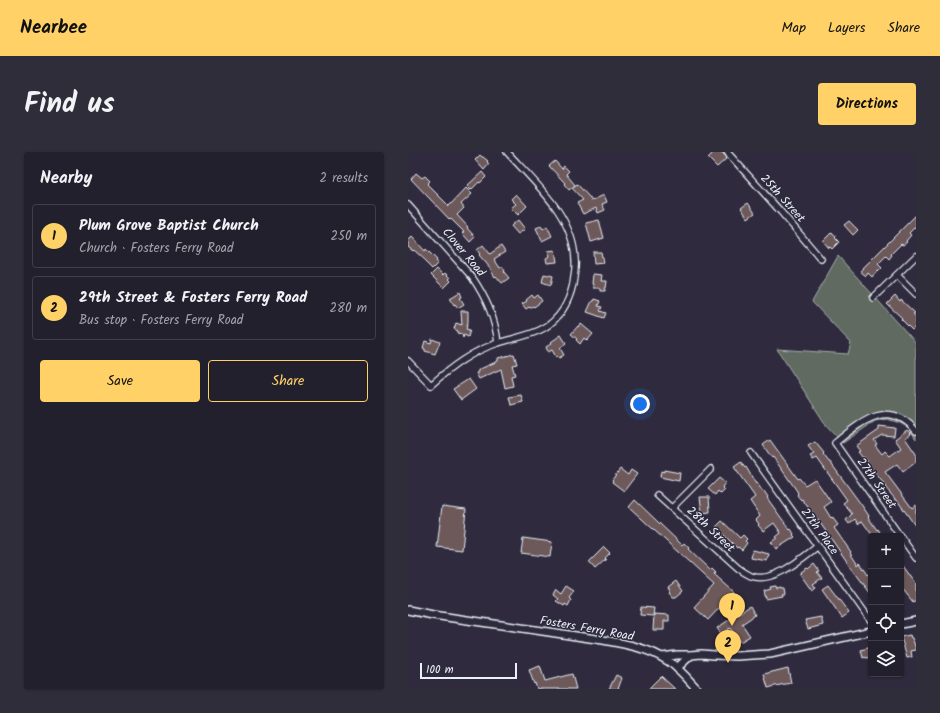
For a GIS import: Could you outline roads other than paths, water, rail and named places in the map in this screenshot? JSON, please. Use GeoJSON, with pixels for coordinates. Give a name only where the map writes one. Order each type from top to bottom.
{"type":"FeatureCollection","features":[{"type":"Feature","properties":{"kind":"street"},"geometry":{"type":"LineString","coordinates":[[408,361],[431,385],[450,368],[483,348],[536,332],[550,324],[569,300],[576,261],[570,230],[559,210],[507,152]]}},
{"type":"Feature","properties":{"kind":"street","name":"25th Street"},"geometry":{"type":"LineString","coordinates":[[727,152],[821,259]]}},
{"type":"Feature","properties":{"kind":"street","name":"Clover Road"},"geometry":{"type":"LineString","coordinates":[[408,205],[472,276],[490,311],[496,328],[498,343]]}},
{"type":"Feature","properties":{"kind":"street"},"geometry":{"type":"LineString","coordinates":[[873,298],[916,256]]}},
{"type":"Feature","properties":{"kind":"street"},"geometry":{"type":"LineString","coordinates":[[897,275],[916,294]]}},
{"type":"Feature","properties":{"kind":"street","name":"27th Street"},"geometry":{"type":"LineString","coordinates":[[899,533],[835,444],[852,429],[872,417],[880,415],[888,414],[903,418],[916,431]]}},
{"type":"Feature","properties":{"kind":"street","name":"27th Place"},"geometry":{"type":"LineString","coordinates":[[751,453],[868,617]]}},
{"type":"Feature","properties":{"kind":"street"},"geometry":{"type":"LineString","coordinates":[[672,508],[711,468]]}},
{"type":"Feature","properties":{"kind":"street","name":"28th Street"},"geometry":{"type":"LineString","coordinates":[[657,495],[738,568],[752,576],[760,578],[776,574],[818,546]]}},
{"type":"Feature","properties":{"kind":"street","name":"27th Street"},"geometry":{"type":"LineString","coordinates":[[904,540],[916,558]]}},
{"type":"Feature","properties":{"kind":"street","name":"Fosters Ferry Road"},"geometry":{"type":"LineString","coordinates":[[408,610],[604,640],[641,648],[656,653],[662,657],[677,668],[697,689]]}},
{"type":"Feature","properties":{"kind":"street"},"geometry":{"type":"LineString","coordinates":[[904,623],[916,621]]}},
{"type":"Feature","properties":{"kind":"street"},"geometry":{"type":"LineString","coordinates":[[662,657],[677,655],[691,656],[701,654],[737,656],[770,654],[868,632]]}},
{"type":"Feature","properties":{"kind":"street"},"geometry":{"type":"LineString","coordinates":[[677,668],[691,656]]}},
{"type":"Feature","properties":{"kind":"place","name":"Plum Grove Baptist Church"},"geometry":{"type":"Point","coordinates":[732,626]}},
{"type":"Feature","properties":{"kind":"place","name":"29th Street & Fosters Ferry Road"},"geometry":{"type":"Point","coordinates":[728,663]}}]}
